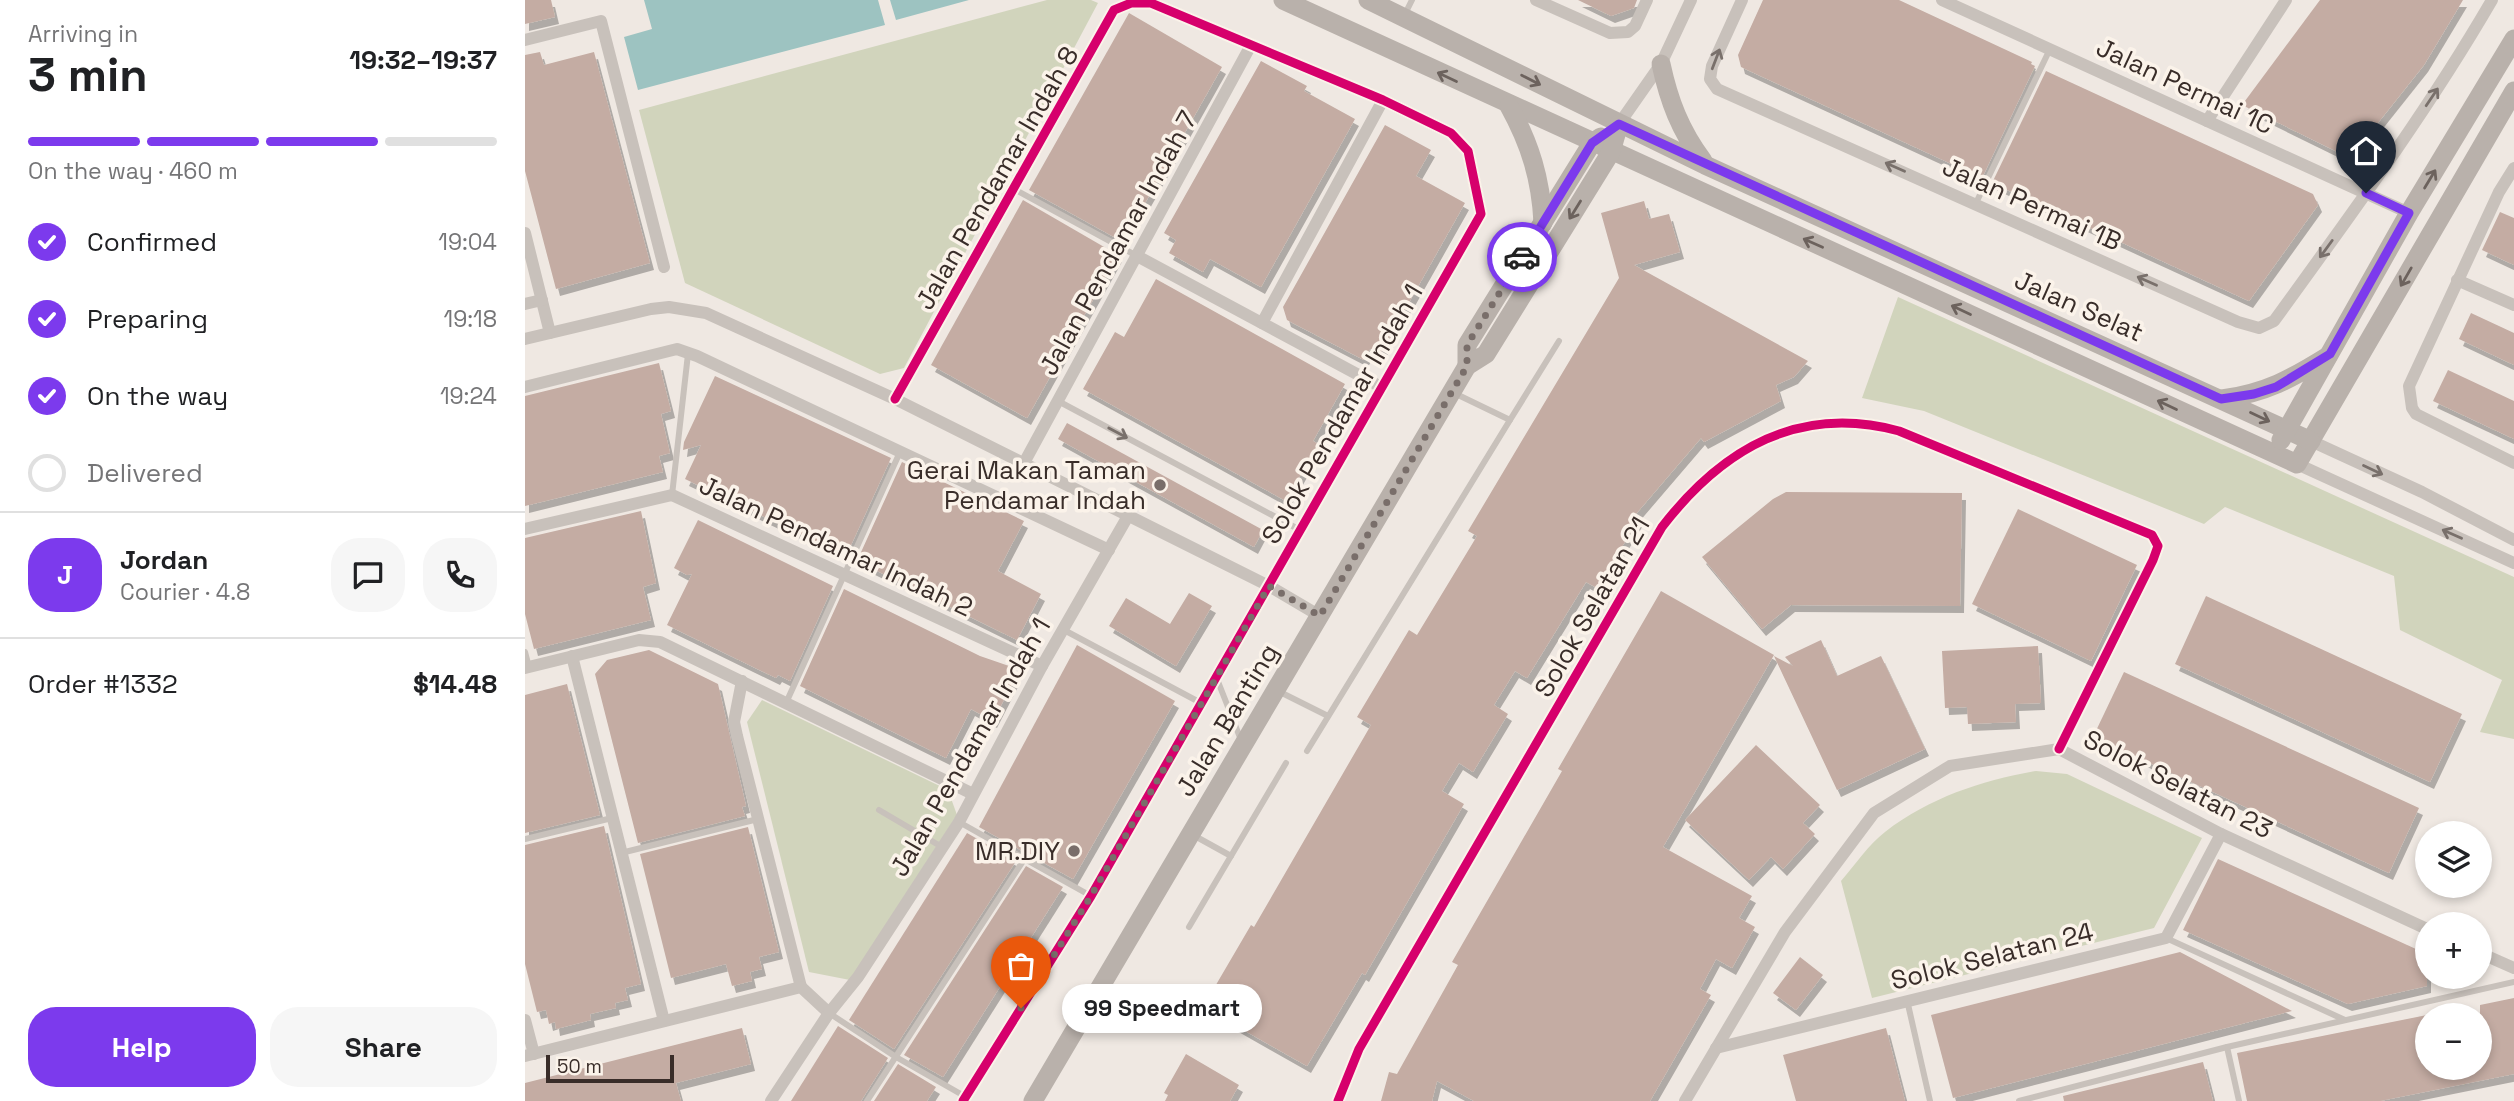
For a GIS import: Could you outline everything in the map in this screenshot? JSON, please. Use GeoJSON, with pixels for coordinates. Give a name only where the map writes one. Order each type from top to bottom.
{"type":"FeatureCollection","features":[{"type":"Feature","properties":{"kind":"main road"},"geometry":{"type":"LineString","coordinates":[[1283,0],[1509,106],[2297,464],[2514,91]]}},
{"type":"Feature","properties":{"kind":"main road","name":"Jalan Selat"},"geometry":{"type":"LineString","coordinates":[[1368,0],[1408,8],[1619,124],[2311,441]]}},
{"type":"Feature","properties":{"kind":"main road"},"geometry":{"type":"LineString","coordinates":[[2274,454],[2409,213],[2514,39]]}},
{"type":"Feature","properties":{"kind":"main road"},"geometry":{"type":"LineString","coordinates":[[1661,64],[1670,104],[1683,135],[1705,165]]}},
{"type":"Feature","properties":{"kind":"main road"},"geometry":{"type":"LineString","coordinates":[[1509,106],[1525,135],[1536,167],[1543,223]]}},
{"type":"Feature","properties":{"kind":"main road","name":"Jalan Banting"},"geometry":{"type":"LineString","coordinates":[[1467,366],[1467,345],[1592,143],[1619,124]]}},
{"type":"Feature","properties":{"kind":"main road","name":"Jalan Banting"},"geometry":{"type":"LineString","coordinates":[[1033,1101],[1467,366],[1486,354],[1611,152],[1619,124]]}},
{"type":"Feature","properties":{"kind":"main road"},"geometry":{"type":"LineString","coordinates":[[2221,399],[2254,394],[2276,387],[2330,354]]}},
{"type":"Feature","properties":{"kind":"street"},"geometry":{"type":"LineString","coordinates":[[1536,0],[1559,5],[1610,33],[1629,32],[1647,0]]}},
{"type":"Feature","properties":{"kind":"street"},"geometry":{"type":"LineString","coordinates":[[1619,124],[1661,64],[1691,0]]}},
{"type":"Feature","properties":{"kind":"street","name":"Jalan Permai 1B"},"geometry":{"type":"LineString","coordinates":[[1742,0],[1712,66],[1710,79],[1717,89],[2238,322],[2259,328],[2274,321],[2366,193],[2458,58],[2492,0]]}},
{"type":"Feature","properties":{"kind":"street"},"geometry":{"type":"LineString","coordinates":[[2207,121],[2286,0]]}},
{"type":"Feature","properties":{"kind":"street","name":"Jalan Permai 1C"},"geometry":{"type":"LineString","coordinates":[[1948,1],[2409,213]]}},
{"type":"Feature","properties":{"kind":"street","name":"Jalan Pendamar Indah 8"},"geometry":{"type":"LineString","coordinates":[[895,399],[1114,10],[1131,3],[1151,3]]}},
{"type":"Feature","properties":{"kind":"street","name":"Solok Pendamar Indah 1"},"geometry":{"type":"LineString","coordinates":[[965,1099],[1091,896],[1481,214],[1468,151],[1451,133],[1383,100],[1151,3]]}},
{"type":"Feature","properties":{"kind":"street"},"geometry":{"type":"LineString","coordinates":[[525,40],[601,21],[664,267]]}},
{"type":"Feature","properties":{"kind":"street","name":"Jalan Pendamar Indah 7"},"geometry":{"type":"LineString","coordinates":[[1024,463],[1251,45]]}},
{"type":"Feature","properties":{"kind":"street"},"geometry":{"type":"LineString","coordinates":[[1262,323],[1383,100]]}},
{"type":"Feature","properties":{"kind":"street"},"geometry":{"type":"LineString","coordinates":[[2514,168],[2499,192],[2409,386],[2412,408],[2425,421],[2514,463]]}},
{"type":"Feature","properties":{"kind":"street"},"geometry":{"type":"LineString","coordinates":[[525,233],[550,333]]}},
{"type":"Feature","properties":{"kind":"street"},"geometry":{"type":"LineString","coordinates":[[1137,256],[1381,387]]}},
{"type":"Feature","properties":{"kind":"street"},"geometry":{"type":"LineString","coordinates":[[2458,279],[2514,305]]}},
{"type":"Feature","properties":{"kind":"street"},"geometry":{"type":"LineString","coordinates":[[525,304],[542,300]]}},
{"type":"Feature","properties":{"kind":"street"},"geometry":{"type":"LineString","coordinates":[[525,340],[651,309],[686,309],[706,313],[895,399],[1269,586],[1320,616]]}},
{"type":"Feature","properties":{"kind":"street"},"geometry":{"type":"LineString","coordinates":[[525,387],[677,349],[1108,550]]}},
{"type":"Feature","properties":{"kind":"street","name":"Solok Selatan 21"},"geometry":{"type":"LineString","coordinates":[[1338,1101],[1359,1049],[1662,527],[1682,500],[1734,454],[1788,429],[1807,425],[1870,423],[1899,431],[2152,535],[2158,546],[2153,560],[2059,749]]}},
{"type":"Feature","properties":{"kind":"street","name":"Jalan Selat"},"geometry":{"type":"LineString","coordinates":[[2311,441],[2422,492],[2514,540]]}},
{"type":"Feature","properties":{"kind":"street"},"geometry":{"type":"LineString","coordinates":[[2297,464],[2514,563]]}},
{"type":"Feature","properties":{"kind":"street","name":"Jalan Pendamar Indah 2"},"geometry":{"type":"LineString","coordinates":[[525,529],[672,495],[1042,666]]}},
{"type":"Feature","properties":{"kind":"street","name":"Jalan Pendamar Indah 1"},"geometry":{"type":"LineString","coordinates":[[771,1101],[829,1013],[858,977],[959,822],[1042,666],[1128,516]]}},
{"type":"Feature","properties":{"kind":"street"},"geometry":{"type":"LineString","coordinates":[[527,668],[639,639],[660,642],[973,794]]}},
{"type":"Feature","properties":{"kind":"street"},"geometry":{"type":"LineString","coordinates":[[572,656],[664,1021]]}},
{"type":"Feature","properties":{"kind":"street"},"geometry":{"type":"LineString","coordinates":[[742,681],[734,722],[801,987],[829,1013]]}},
{"type":"Feature","properties":{"kind":"street","name":"Solok Selatan 23"},"geometry":{"type":"LineString","coordinates":[[1685,1101],[1785,932],[1874,813],[1950,766],[2059,749],[2221,834],[2415,923]]}},
{"type":"Feature","properties":{"kind":"street"},"geometry":{"type":"LineString","coordinates":[[2166,938],[2221,834]]}},
{"type":"Feature","properties":{"kind":"street","name":"Solok Selatan 24"},"geometry":{"type":"LineString","coordinates":[[1716,1048],[2166,938]]}},
{"type":"Feature","properties":{"kind":"street"},"geometry":{"type":"LineString","coordinates":[[2492,958],[2514,968]]}},
{"type":"Feature","properties":{"kind":"street"},"geometry":{"type":"LineString","coordinates":[[525,1020],[529,1055],[801,987]]}},
{"type":"Feature","properties":{"kind":"lane"},"geometry":{"type":"LineString","coordinates":[[1976,203],[2050,49]]}},
{"type":"Feature","properties":{"kind":"lane"},"geometry":{"type":"LineString","coordinates":[[1014,189],[1137,256]]}},
{"type":"Feature","properties":{"kind":"lane"},"geometry":{"type":"LineString","coordinates":[[1307,751],[1559,341]]}},
{"type":"Feature","properties":{"kind":"lane"},"geometry":{"type":"LineString","coordinates":[[672,495],[688,353]]}},
{"type":"Feature","properties":{"kind":"lane"},"geometry":{"type":"LineString","coordinates":[[1452,392],[1510,420]]}},
{"type":"Feature","properties":{"kind":"lane"},"geometry":{"type":"LineString","coordinates":[[1058,401],[1300,531]]}},
{"type":"Feature","properties":{"kind":"lane"},"geometry":{"type":"LineString","coordinates":[[786,703],[846,576],[900,452]]}},
{"type":"Feature","properties":{"kind":"lane"},"geometry":{"type":"LineString","coordinates":[[1064,630],[1202,703]]}},
{"type":"Feature","properties":{"kind":"lane"},"geometry":{"type":"LineString","coordinates":[[525,652],[527,668]]}},
{"type":"Feature","properties":{"kind":"lane"},"geometry":{"type":"LineString","coordinates":[[1217,677],[1243,746]]}},
{"type":"Feature","properties":{"kind":"lane"},"geometry":{"type":"LineString","coordinates":[[1275,689],[1328,716]]}},
{"type":"Feature","properties":{"kind":"lane"},"geometry":{"type":"LineString","coordinates":[[1189,927],[1286,763]]}},
{"type":"Feature","properties":{"kind":"lane"},"geometry":{"type":"LineString","coordinates":[[879,810],[943,847]]}},
{"type":"Feature","properties":{"kind":"lane"},"geometry":{"type":"LineString","coordinates":[[525,839],[612,818]]}},
{"type":"Feature","properties":{"kind":"lane"},"geometry":{"type":"LineString","coordinates":[[621,853],[758,819]]}},
{"type":"Feature","properties":{"kind":"lane"},"geometry":{"type":"LineString","coordinates":[[959,822],[1091,896]]}},
{"type":"Feature","properties":{"kind":"lane"},"geometry":{"type":"LineString","coordinates":[[1190,834],[1231,856]]}},
{"type":"Feature","properties":{"kind":"lane"},"geometry":{"type":"LineString","coordinates":[[867,1101],[1025,858]]}},
{"type":"Feature","properties":{"kind":"lane"},"geometry":{"type":"LineString","coordinates":[[2166,938],[2346,1020]]}},
{"type":"Feature","properties":{"kind":"lane"},"geometry":{"type":"LineString","coordinates":[[2019,1101],[2227,1047],[2514,982]]}},
{"type":"Feature","properties":{"kind":"lane"},"geometry":{"type":"LineString","coordinates":[[1907,1000],[1930,1101]]}},
{"type":"Feature","properties":{"kind":"lane"},"geometry":{"type":"LineString","coordinates":[[829,1013],[965,1099]]}},
{"type":"Feature","properties":{"kind":"lane"},"geometry":{"type":"LineString","coordinates":[[2227,1047],[2239,1101]]}},
{"type":"Feature","properties":{"kind":"green space"},"geometry":{"type":"Polygon","coordinates":[[[1047,0],[1091,0],[1098,3],[904,368],[880,374],[685,283],[639,110],[1047,0]]]}},
{"type":"Feature","properties":{"kind":"green space"},"geometry":{"type":"Polygon","coordinates":[[[1898,297],[2514,577],[2514,739],[2480,732],[2502,680],[2400,630],[2394,576],[2225,507],[2204,524],[1924,411],[1862,398],[1898,297]]]}},
{"type":"Feature","properties":{"kind":"green space"},"geometry":{"type":"Polygon","coordinates":[[[762,700],[948,790],[957,815],[850,980],[809,972],[747,722],[762,700]]]}},
{"type":"Feature","properties":{"kind":"green space"},"geometry":{"type":"Polygon","coordinates":[[[2036,771],[2067,774],[2202,838],[2154,928],[1872,998],[1841,881],[1879,837],[1920,809],[1976,785],[2036,771]]]}},
{"type":"Feature","properties":{"kind":"water"},"geometry":{"type":"Polygon","coordinates":[[[644,0],[878,0],[885,25],[638,90],[624,37],[652,29],[644,0]]]}},
{"type":"Feature","properties":{"kind":"water"},"geometry":{"type":"Polygon","coordinates":[[[890,0],[969,0],[896,20],[890,0]]]}},
{"type":"Feature","properties":{"kind":"building"},"geometry":{"type":"Polygon","coordinates":[[[525,0],[551,0],[555,17],[525,24],[525,0]]]}},
{"type":"Feature","properties":{"kind":"building"},"geometry":{"type":"Polygon","coordinates":[[[1578,0],[1637,0],[1634,8],[1611,16],[1578,0]]]}},
{"type":"Feature","properties":{"kind":"building"},"geometry":{"type":"Polygon","coordinates":[[[1763,0],[1899,0],[2032,62],[2035,66],[1982,178],[1741,67],[1738,55],[1763,0]]]}},
{"type":"Feature","properties":{"kind":"building"},"geometry":{"type":"Polygon","coordinates":[[[2320,0],[2463,0],[2424,65],[2350,158],[2242,105],[2320,0]]]}},
{"type":"Feature","properties":{"kind":"building"},"geometry":{"type":"Polygon","coordinates":[[[1129,13],[1222,67],[1123,242],[1029,190],[1129,13]]]}},
{"type":"Feature","properties":{"kind":"building"},"geometry":{"type":"Polygon","coordinates":[[[540,52],[544,65],[594,52],[650,263],[556,289],[525,171],[525,55],[540,52]]]}},
{"type":"Feature","properties":{"kind":"building"},"geometry":{"type":"Polygon","coordinates":[[[1261,61],[1307,86],[1304,91],[1355,119],[1261,287],[1210,259],[1203,272],[1169,253],[1176,240],[1164,233],[1261,61]]]}},
{"type":"Feature","properties":{"kind":"building"},"geometry":{"type":"Polygon","coordinates":[[[2046,71],[2313,194],[2318,205],[2249,301],[1992,183],[2046,71]]]}},
{"type":"Feature","properties":{"kind":"building"},"geometry":{"type":"Polygon","coordinates":[[[1385,125],[1431,150],[1416,176],[1465,203],[1380,354],[1370,349],[1364,360],[1287,320],[1283,307],[1385,125]]]}},
{"type":"Feature","properties":{"kind":"building"},"geometry":{"type":"Polygon","coordinates":[[[1023,200],[1118,255],[1027,418],[931,365],[1023,200]]]}},
{"type":"Feature","properties":{"kind":"building"},"geometry":{"type":"Polygon","coordinates":[[[1644,201],[1649,219],[1669,214],[1680,252],[1634,265],[1808,361],[1794,377],[1776,385],[1781,401],[1704,442],[1701,438],[1635,515],[1640,517],[1597,588],[1586,582],[1527,678],[1515,671],[1494,705],[1508,714],[1473,772],[1459,763],[1442,791],[1464,804],[1365,975],[1362,973],[1307,1066],[1203,1007],[1251,925],[1254,927],[1371,725],[1357,717],[1409,630],[1417,635],[1477,536],[1468,531],[1619,278],[1601,213],[1644,201]]]}},
{"type":"Feature","properties":{"kind":"building"},"geometry":{"type":"Polygon","coordinates":[[[2500,212],[2514,218],[2514,265],[2482,250],[2500,212]]]}},
{"type":"Feature","properties":{"kind":"building"},"geometry":{"type":"Polygon","coordinates":[[[1156,279],[1345,384],[1313,441],[1318,444],[1286,501],[1083,389],[1115,332],[1124,337],[1156,279]]]}},
{"type":"Feature","properties":{"kind":"building"},"geometry":{"type":"Polygon","coordinates":[[[2471,313],[2514,333],[2514,365],[2459,339],[2471,313]]]}},
{"type":"Feature","properties":{"kind":"building"},"geometry":{"type":"Polygon","coordinates":[[[659,363],[671,411],[661,414],[670,453],[659,456],[663,472],[525,506],[525,396],[659,363]]]}},
{"type":"Feature","properties":{"kind":"building"},"geometry":{"type":"Polygon","coordinates":[[[2448,370],[2514,401],[2514,439],[2433,401],[2448,370]]]}},
{"type":"Feature","properties":{"kind":"building"},"geometry":{"type":"Polygon","coordinates":[[[715,376],[891,458],[846,556],[685,479],[701,445],[683,450],[684,442],[715,376]]]}},
{"type":"Feature","properties":{"kind":"building","name":"Gerai Makan Taman Pendamar Indah"},"geometry":{"type":"Polygon","coordinates":[[[1067,423],[1263,530],[1254,547],[1058,439],[1067,423]]]}},
{"type":"Feature","properties":{"kind":"building"},"geometry":{"type":"Polygon","coordinates":[[[902,462],[1024,521],[998,571],[1041,594],[1017,640],[857,561],[902,462]]]}},
{"type":"Feature","properties":{"kind":"building"},"geometry":{"type":"Polygon","coordinates":[[[1786,492],[1962,493],[1960,606],[1791,605],[1762,629],[1702,557],[1773,499],[1786,492]]]}},
{"type":"Feature","properties":{"kind":"building"},"geometry":{"type":"Polygon","coordinates":[[[2018,509],[2137,565],[2091,661],[1972,604],[2018,509]]]}},
{"type":"Feature","properties":{"kind":"building"},"geometry":{"type":"Polygon","coordinates":[[[641,511],[656,583],[643,587],[651,620],[534,649],[525,614],[525,538],[641,511]]]}},
{"type":"Feature","properties":{"kind":"building"},"geometry":{"type":"Polygon","coordinates":[[[698,520],[833,586],[790,681],[778,675],[776,678],[667,625],[692,574],[687,575],[674,568],[698,520]]]}},
{"type":"Feature","properties":{"kind":"building"},"geometry":{"type":"Polygon","coordinates":[[[844,589],[980,656],[1009,666],[1014,680],[993,721],[971,709],[946,758],[800,686],[844,589]]]}},
{"type":"Feature","properties":{"kind":"building"},"geometry":{"type":"Polygon","coordinates":[[[1661,591],[1774,655],[1663,847],[1752,896],[1739,918],[1755,927],[1732,968],[1716,959],[1700,989],[1711,995],[1650,1101],[1474,1101],[1437,1081],[1432,1101],[1381,1101],[1389,1072],[1397,1074],[1458,965],[1452,962],[1562,771],[1558,769],[1661,591]]]}},
{"type":"Feature","properties":{"kind":"building"},"geometry":{"type":"Polygon","coordinates":[[[1189,593],[1212,606],[1176,666],[1109,626],[1126,598],[1170,624],[1189,593]]]}},
{"type":"Feature","properties":{"kind":"building"},"geometry":{"type":"Polygon","coordinates":[[[2206,596],[2462,714],[2430,782],[2175,664],[2206,596]]]}},
{"type":"Feature","properties":{"kind":"building"},"geometry":{"type":"Polygon","coordinates":[[[1821,640],[1837,676],[1881,656],[1925,749],[1837,790],[1774,656],[1793,666],[1785,657],[1821,640]]]}},
{"type":"Feature","properties":{"kind":"building"},"geometry":{"type":"Polygon","coordinates":[[[1077,645],[1175,701],[1073,879],[979,827],[1077,645]]]}},
{"type":"Feature","properties":{"kind":"building"},"geometry":{"type":"Polygon","coordinates":[[[2038,646],[2041,703],[2015,704],[2016,722],[1968,724],[1967,707],[1945,708],[1942,651],[2038,646]]]}},
{"type":"Feature","properties":{"kind":"building"},"geometry":{"type":"Polygon","coordinates":[[[649,650],[718,684],[746,806],[742,807],[745,816],[638,843],[595,674],[607,660],[649,650]]]}},
{"type":"Feature","properties":{"kind":"building"},"geometry":{"type":"Polygon","coordinates":[[[2124,672],[2419,808],[2389,873],[2093,737],[2124,672]]]}},
{"type":"Feature","properties":{"kind":"building"},"geometry":{"type":"Polygon","coordinates":[[[567,684],[600,815],[525,833],[525,695],[567,684]]]}},
{"type":"Feature","properties":{"kind":"building"},"geometry":{"type":"Polygon","coordinates":[[[1756,745],[1820,805],[1803,823],[1815,834],[1783,869],[1771,857],[1749,880],[1685,820],[1756,745]]]}},
{"type":"Feature","properties":{"kind":"building"},"geometry":{"type":"Polygon","coordinates":[[[604,826],[641,984],[625,988],[628,1000],[615,1003],[616,1008],[590,1014],[591,1020],[556,1029],[555,1022],[549,1024],[546,1010],[537,1012],[525,964],[525,845],[604,826]]]}},
{"type":"Feature","properties":{"kind":"building"},"geometry":{"type":"Polygon","coordinates":[[[748,827],[779,952],[759,957],[762,969],[750,972],[752,981],[732,986],[726,964],[671,978],[640,854],[748,827]]]}},
{"type":"Feature","properties":{"kind":"building"},"geometry":{"type":"Polygon","coordinates":[[[967,833],[1016,861],[894,1049],[849,1020],[967,833]]]}},
{"type":"Feature","properties":{"kind":"building"},"geometry":{"type":"Polygon","coordinates":[[[2218,859],[2415,949],[2415,989],[2348,1004],[2183,930],[2218,859]]]}},
{"type":"Feature","properties":{"kind":"building"},"geometry":{"type":"Polygon","coordinates":[[[1026,866],[1063,887],[943,1077],[904,1055],[1026,866]]]}},
{"type":"Feature","properties":{"kind":"building"},"geometry":{"type":"Polygon","coordinates":[[[2180,952],[2292,1011],[1953,1098],[1931,1015],[2180,952]]]}},
{"type":"Feature","properties":{"kind":"building"},"geometry":{"type":"Polygon","coordinates":[[[1800,957],[1823,975],[1796,1010],[1773,993],[1800,957]]]}},
{"type":"Feature","properties":{"kind":"building"},"geometry":{"type":"Polygon","coordinates":[[[2514,998],[2514,1074],[2492,1078],[2492,1003],[2490,1003],[2514,998]]]}},
{"type":"Feature","properties":{"kind":"building"},"geometry":{"type":"Polygon","coordinates":[[[2415,1017],[2415,1080],[2484,1080],[2380,1101],[2247,1101],[2237,1053],[2415,1017]]]}},
{"type":"Feature","properties":{"kind":"building"},"geometry":{"type":"Polygon","coordinates":[[[838,1026],[888,1058],[861,1101],[791,1101],[838,1026]]]}},
{"type":"Feature","properties":{"kind":"building"},"geometry":{"type":"Polygon","coordinates":[[[742,1028],[751,1064],[676,1083],[681,1101],[525,1101],[525,1083],[742,1028]]]}},
{"type":"Feature","properties":{"kind":"building"},"geometry":{"type":"Polygon","coordinates":[[[1886,1028],[1905,1101],[1796,1101],[1783,1055],[1886,1028]]]}},
{"type":"Feature","properties":{"kind":"building"},"geometry":{"type":"Polygon","coordinates":[[[1186,1054],[1239,1085],[1230,1101],[1165,1101],[1168,1095],[1164,1093],[1186,1054]]]}},
{"type":"Feature","properties":{"kind":"building"},"geometry":{"type":"Polygon","coordinates":[[[2203,1062],[2213,1101],[2064,1101],[2063,1096],[2203,1062]]]}},
{"type":"Feature","properties":{"kind":"building"},"geometry":{"type":"Polygon","coordinates":[[[898,1064],[936,1087],[927,1101],[874,1101],[898,1064]]]}},
{"type":"Feature","properties":{"kind":"cycle path"},"geometry":{"type":"LineString","coordinates":[[895,399],[1114,10],[1131,3],[1151,3],[1383,100],[1451,133],[1468,151],[1481,214],[1091,896],[963,1101]]}},
{"type":"Feature","properties":{"kind":"cycle path"},"geometry":{"type":"LineString","coordinates":[[1338,1101],[1359,1049],[1662,527],[1711,475],[1737,455],[1766,439],[1796,429],[1828,424],[1863,424],[1899,431],[2152,535],[2158,546],[2153,560],[2059,749]]}},
{"type":"Feature","properties":{"kind":"way so far"},"geometry":{"type":"LineString","coordinates":[[1021,1008],[1091,896],[1269,586],[1320,616],[1467,366],[1467,345],[1522,257]]}},
{"type":"Feature","properties":{"kind":"place","name":"Gerai Makan Taman Pendamar Indah"},"geometry":{"type":"Point","coordinates":[1160,485]}},
{"type":"Feature","properties":{"kind":"place","name":"MR.DIY"},"geometry":{"type":"Point","coordinates":[1074,851]}},
{"type":"Feature","properties":{"kind":"place","name":"99 Speedmart"},"geometry":{"type":"Point","coordinates":[1021,1008]}},
{"type":"Feature","properties":{"kind":"route"},"geometry":{"type":"LineString","coordinates":[[1522,257],[1592,143],[1619,124],[2221,399],[2254,394],[2276,387],[2330,354],[2409,213],[2366,193]]}}]}
